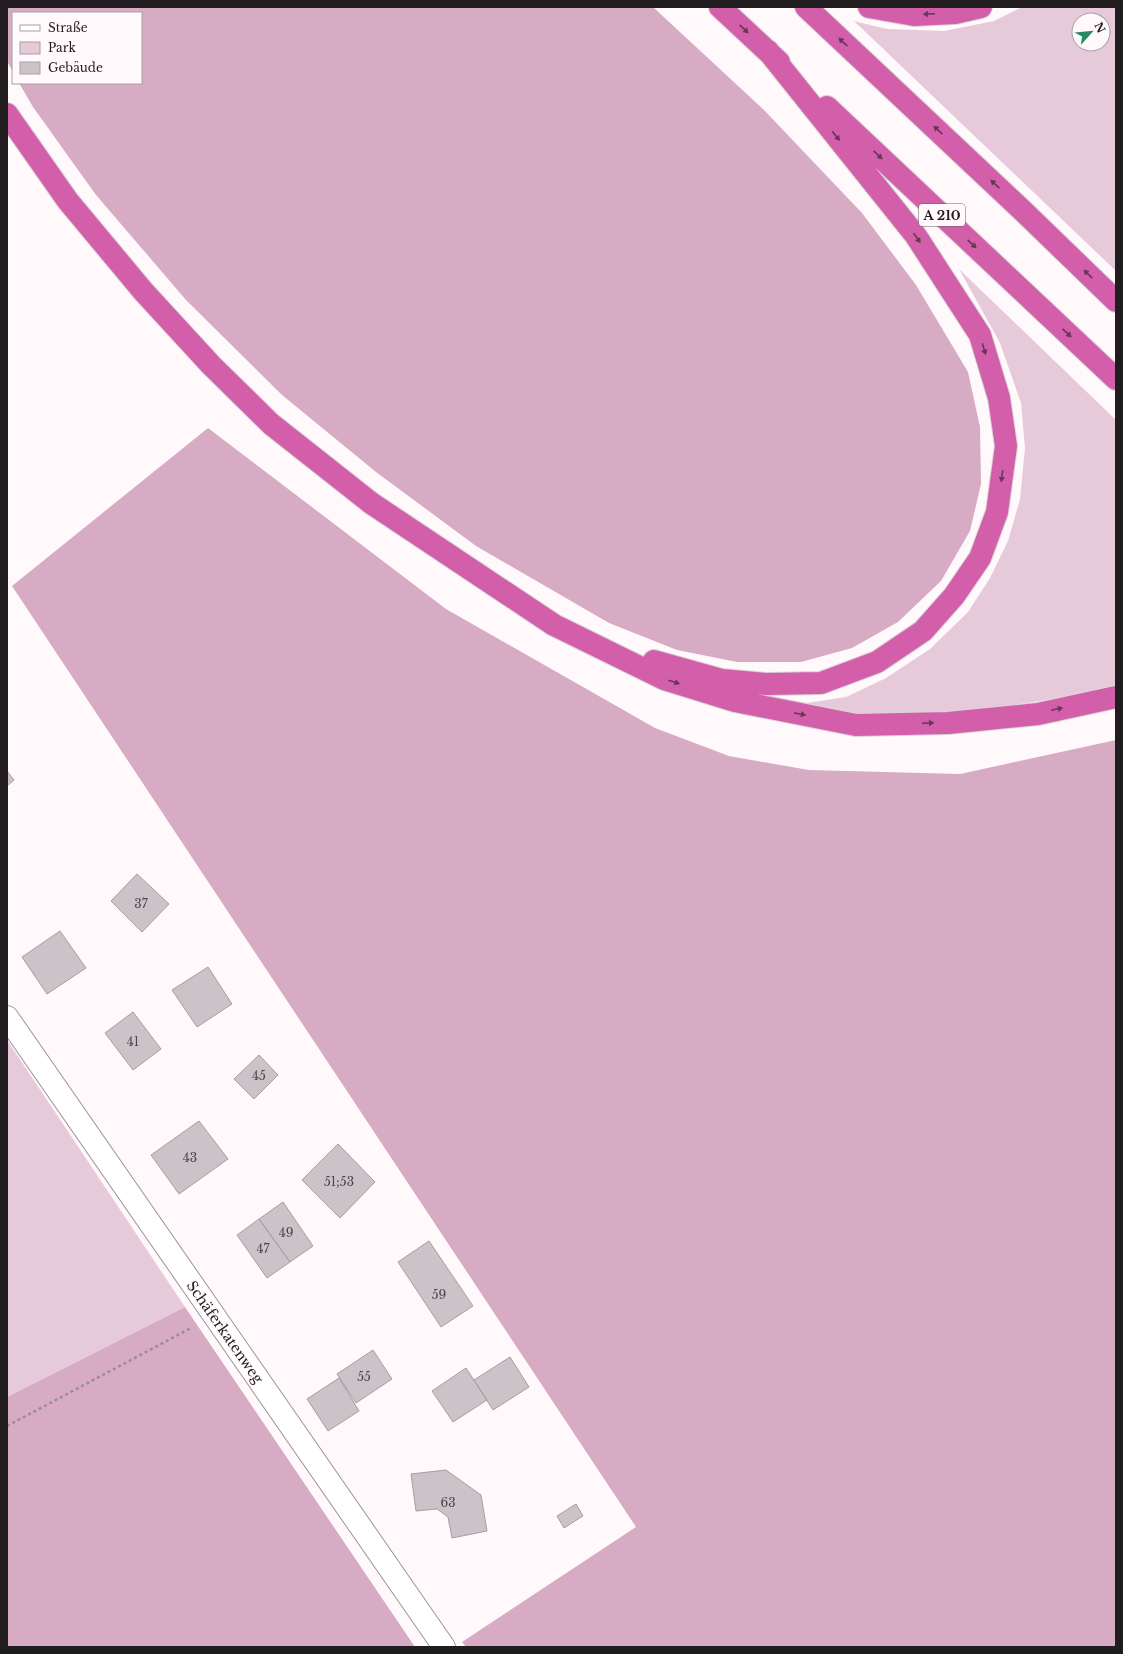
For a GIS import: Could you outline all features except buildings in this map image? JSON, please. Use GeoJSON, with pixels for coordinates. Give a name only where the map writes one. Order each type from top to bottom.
{"type":"FeatureCollection","features":[{"type":"Feature","properties":{"kind":"highway","name":"A 210"},"geometry":{"type":"LineString","coordinates":[[720,7],[1116,379]]}},
{"type":"Feature","properties":{"kind":"highway"},"geometry":{"type":"LineString","coordinates":[[806,7],[1023,210],[1116,301]]}},
{"type":"Feature","properties":{"kind":"highway"},"geometry":{"type":"LineString","coordinates":[[869,7],[914,15],[955,13],[981,7]]}},
{"type":"Feature","properties":{"kind":"highway"},"geometry":{"type":"LineString","coordinates":[[601,647],[722,680],[766,684],[820,683],[877,662],[923,631],[954,596],[980,558],[997,512],[1006,446],[999,398],[980,335],[916,236],[768,51]]}},
{"type":"Feature","properties":{"kind":"highway"},"geometry":{"type":"LineString","coordinates":[[7,114],[68,201],[143,290],[211,364],[270,424],[383,512],[554,625],[664,679],[721,697],[856,725],[948,723],[1038,714],[1116,697]]}},
{"type":"Feature","properties":{"kind":"street","name":"Schäferkatenweg"},"geometry":{"type":"LineString","coordinates":[[7,1017],[444,1647]]}},
{"type":"Feature","properties":{"kind":"path"},"geometry":{"type":"LineString","coordinates":[[7,1426],[213,1316]]}},
{"type":"Feature","properties":{"kind":"green space"},"geometry":{"type":"Polygon","coordinates":[[[1022,7],[1116,7],[1116,271],[854,21],[887,29],[944,31],[994,21],[1022,7]]]}},
{"type":"Feature","properties":{"kind":"green space"},"geometry":{"type":"Polygon","coordinates":[[[959,269],[1116,420],[1116,685],[1047,700],[951,714],[855,719],[787,706],[846,697],[886,678],[930,649],[968,612],[990,578],[1008,541],[1020,499],[1025,448],[1021,403],[1000,343],[959,269]]]}},
{"type":"Feature","properties":{"kind":"green space"},"geometry":{"type":"Polygon","coordinates":[[[7,1040],[185,1307],[7,1397],[7,1040]]]}},
{"type":"Feature","properties":{"kind":"shaded area"},"geometry":{"type":"Polygon","coordinates":[[[7,7],[653,7],[764,110],[862,213],[916,285],[968,372],[980,427],[981,484],[970,531],[941,581],[898,622],[852,648],[801,662],[737,662],[677,650],[609,623],[476,546],[376,472],[282,395],[186,300],[96,195],[33,107],[20,84],[142,84],[142,12],[12,12],[12,70],[7,61],[7,7]]]}},
{"type":"Feature","properties":{"kind":"shaded area"},"geometry":{"type":"Polygon","coordinates":[[[208,428],[446,609],[655,728],[729,756],[809,770],[960,774],[1116,740],[1116,1647],[466,1647],[462,1642],[636,1527],[12,586],[208,428]]]}},
{"type":"Feature","properties":{"kind":"shaded area"},"geometry":{"type":"Polygon","coordinates":[[[185,1307],[415,1647],[7,1647],[7,1397],[185,1307]]]}}]}
